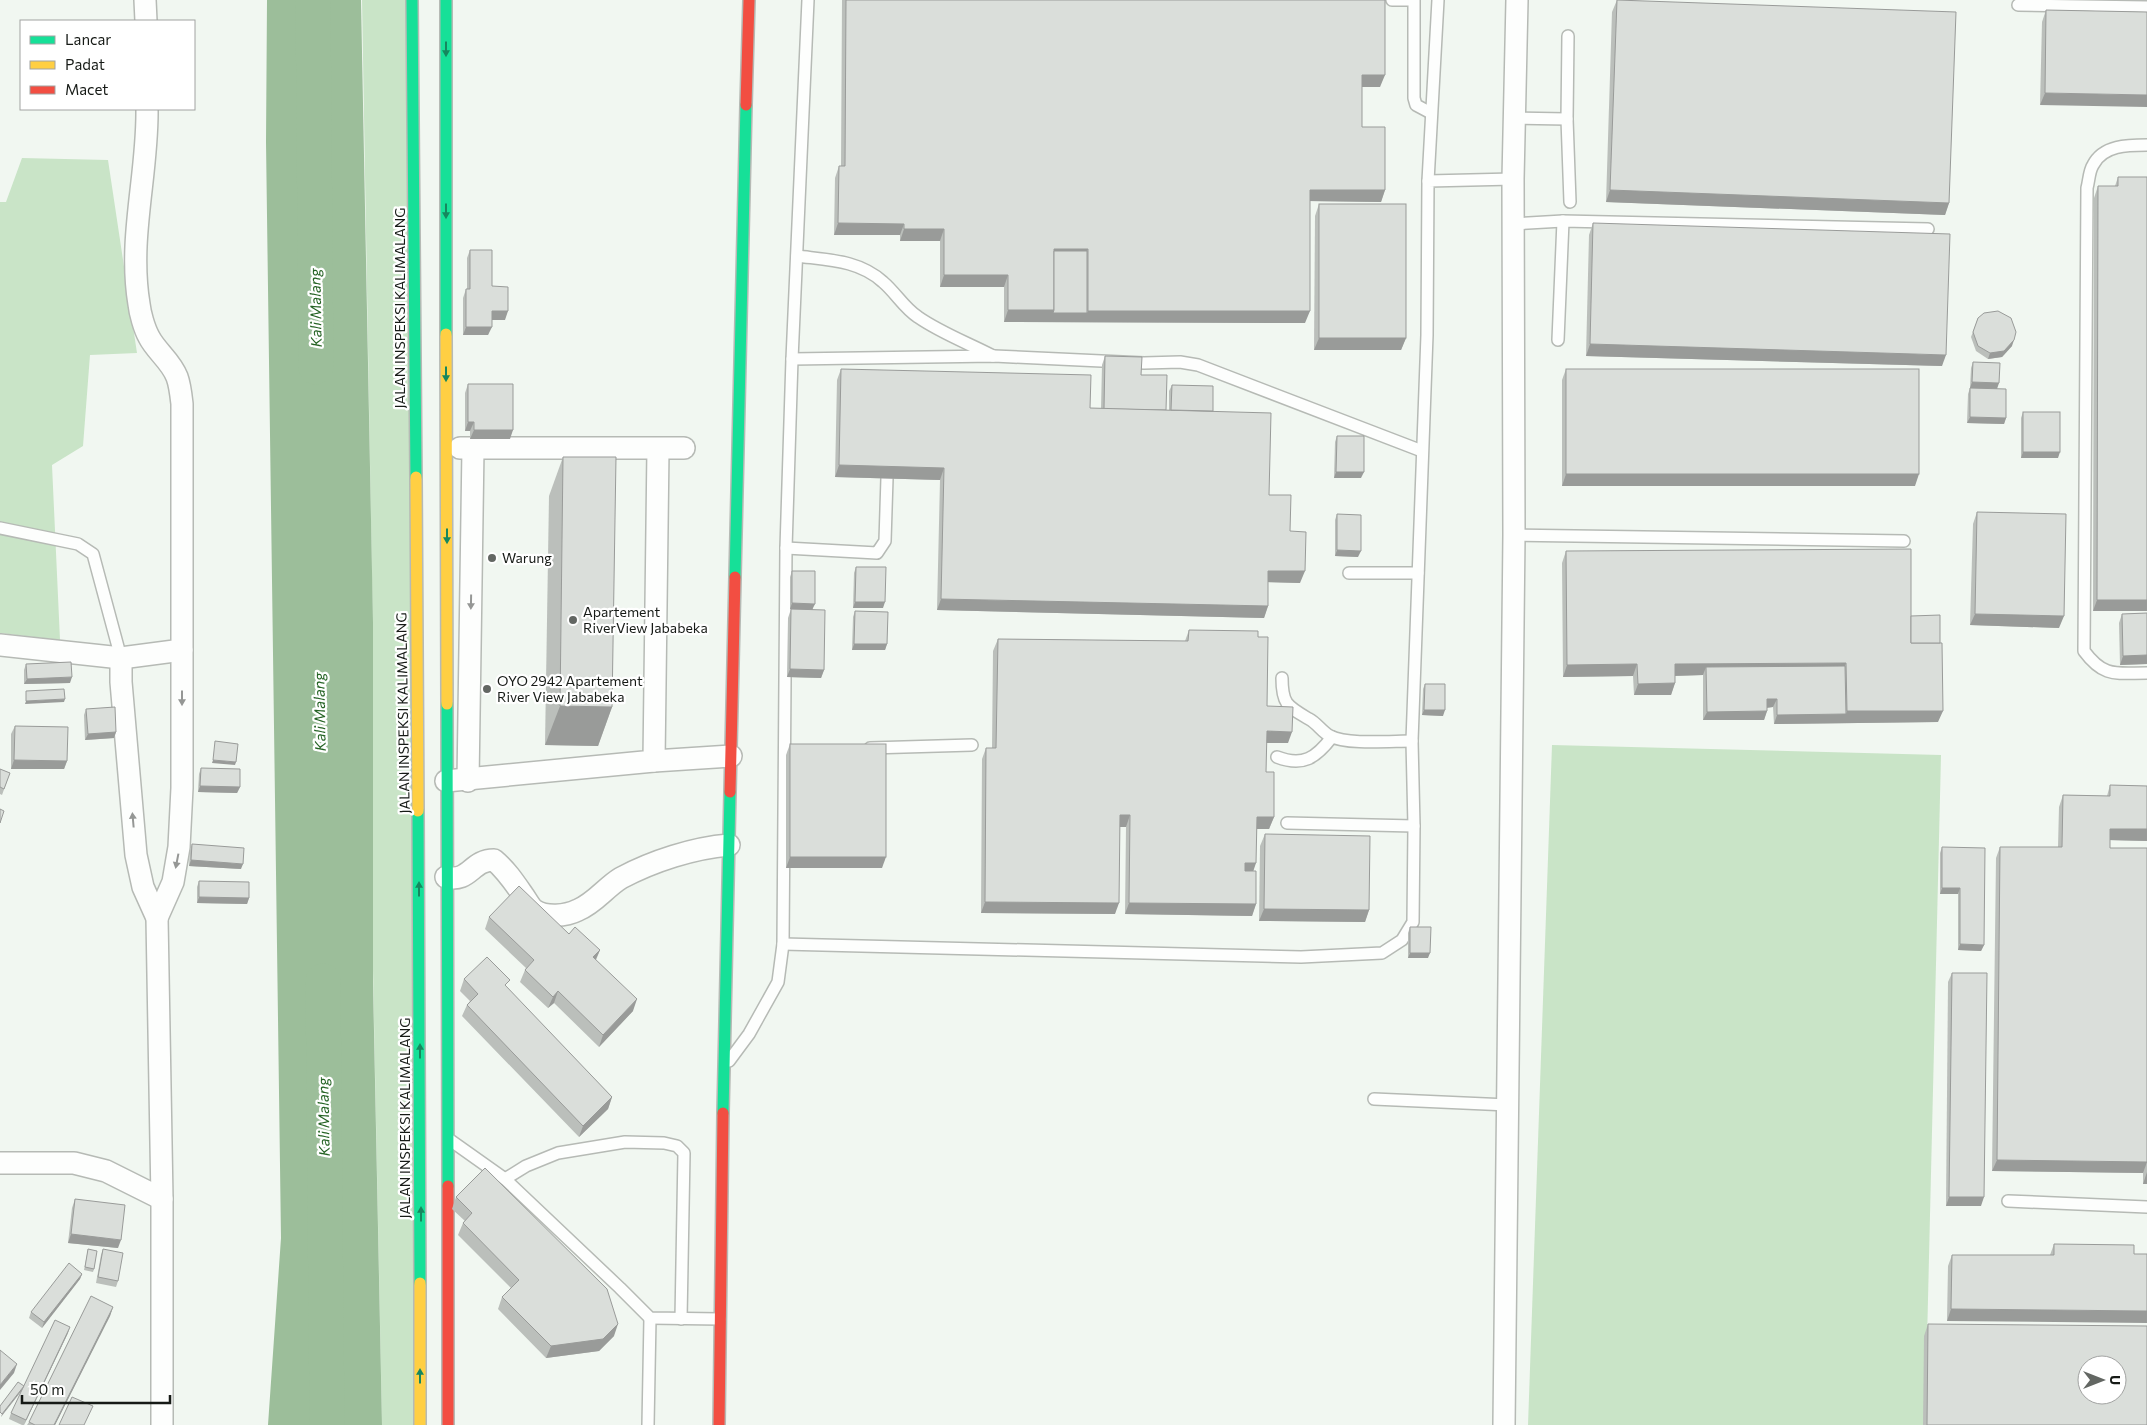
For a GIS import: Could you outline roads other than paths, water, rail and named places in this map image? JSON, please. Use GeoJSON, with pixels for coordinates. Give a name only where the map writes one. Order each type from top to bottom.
{"type":"FeatureCollection","features":[{"type":"Feature","properties":{"kind":"main road","name":"JALAN INSPEKSI KALIMALANG"},"geometry":{"type":"LineString","coordinates":[[412,0],[435,1139],[448,1425]]}},
{"type":"Feature","properties":{"kind":"main road","name":"JALAN INSPEKSI KALIMALANG"},"geometry":{"type":"LineString","coordinates":[[420,1425],[446,877],[446,0]]}},
{"type":"Feature","properties":{"kind":"main road"},"geometry":{"type":"LineString","coordinates":[[719,1425],[723,1069],[749,0]]}},
{"type":"Feature","properties":{"kind":"street"},"geometry":{"type":"LineString","coordinates":[[145,0],[146,20]]}},
{"type":"Feature","properties":{"kind":"street"},"geometry":{"type":"LineString","coordinates":[[1504,1425],[1514,535],[1513,179],[1517,0]]}},
{"type":"Feature","properties":{"kind":"street"},"geometry":{"type":"LineString","coordinates":[[147,110],[148,138],[136,221],[136,274],[139,305],[149,337],[178,378],[182,404],[182,788],[179,847],[172,882],[156,918]]}},
{"type":"Feature","properties":{"kind":"street"},"geometry":{"type":"LineString","coordinates":[[447,447],[684,448]]}},
{"type":"Feature","properties":{"kind":"street"},"geometry":{"type":"LineString","coordinates":[[468,781],[473,448]]}},
{"type":"Feature","properties":{"kind":"street"},"geometry":{"type":"LineString","coordinates":[[654,762],[658,449]]}},
{"type":"Feature","properties":{"kind":"street"},"geometry":{"type":"LineString","coordinates":[[0,645],[121,658],[182,650]]}},
{"type":"Feature","properties":{"kind":"street"},"geometry":{"type":"LineString","coordinates":[[121,658],[121,682],[136,855],[144,887],[156,918],[162,1199],[162,1425]]}},
{"type":"Feature","properties":{"kind":"street"},"geometry":{"type":"LineString","coordinates":[[446,781],[468,781],[731,756]]}},
{"type":"Feature","properties":{"kind":"street"},"geometry":{"type":"LineString","coordinates":[[446,877],[456,880],[462,878],[479,863],[494,860],[505,870],[534,910],[560,915],[578,910],[598,898],[620,879],[655,863],[708,847],[729,845]]}},
{"type":"Feature","properties":{"kind":"street"},"geometry":{"type":"LineString","coordinates":[[0,1163],[74,1163],[106,1170],[162,1199]]}},
{"type":"Feature","properties":{"kind":"lane"},"geometry":{"type":"LineString","coordinates":[[723,1069],[749,1034],[778,982],[783,944],[789,751],[786,548],[792,359],[808,0]]}},
{"type":"Feature","properties":{"kind":"lane"},"geometry":{"type":"LineString","coordinates":[[1392,0],[1408,0]]}},
{"type":"Feature","properties":{"kind":"lane"},"geometry":{"type":"LineString","coordinates":[[1414,0],[1414,98],[1416,105],[1431,113]]}},
{"type":"Feature","properties":{"kind":"lane"},"geometry":{"type":"LineString","coordinates":[[783,944],[1301,956],[1382,953],[1402,940],[1413,922],[1414,826],[1412,741],[1427,334],[1428,181],[1438,0]]}},
{"type":"Feature","properties":{"kind":"lane"},"geometry":{"type":"LineString","coordinates":[[2018,5],[2147,7]]}},
{"type":"Feature","properties":{"kind":"lane"},"geometry":{"type":"LineString","coordinates":[[1568,36],[1567,119],[1570,202]]}},
{"type":"Feature","properties":{"kind":"lane"},"geometry":{"type":"LineString","coordinates":[[1515,118],[1567,119]]}},
{"type":"Feature","properties":{"kind":"lane"},"geometry":{"type":"LineString","coordinates":[[2147,145],[2124,145],[2106,151],[2093,164],[2087,188],[2084,651],[2102,670],[2112,673],[2147,673]]}},
{"type":"Feature","properties":{"kind":"lane"},"geometry":{"type":"LineString","coordinates":[[1428,181],[1513,179]]}},
{"type":"Feature","properties":{"kind":"lane"},"geometry":{"type":"LineString","coordinates":[[1513,224],[1562,221],[1928,230]]}},
{"type":"Feature","properties":{"kind":"lane"},"geometry":{"type":"LineString","coordinates":[[1558,340],[1562,221]]}},
{"type":"Feature","properties":{"kind":"lane"},"geometry":{"type":"LineString","coordinates":[[797,256],[846,262],[868,270],[918,317],[994,356]]}},
{"type":"Feature","properties":{"kind":"lane"},"geometry":{"type":"LineString","coordinates":[[792,359],[890,361],[994,356],[1180,362],[1198,365],[1422,451]]}},
{"type":"Feature","properties":{"kind":"lane"},"geometry":{"type":"LineString","coordinates":[[786,548],[877,553],[885,541],[887,478]]}},
{"type":"Feature","properties":{"kind":"lane"},"geometry":{"type":"LineString","coordinates":[[0,528],[78,544],[93,554],[121,658]]}},
{"type":"Feature","properties":{"kind":"lane"},"geometry":{"type":"LineString","coordinates":[[1514,535],[1904,541]]}},
{"type":"Feature","properties":{"kind":"lane"},"geometry":{"type":"LineString","coordinates":[[1349,573],[1418,573]]}},
{"type":"Feature","properties":{"kind":"lane"},"geometry":{"type":"LineString","coordinates":[[1282,678],[1284,702],[1312,720],[1332,737],[1363,741],[1412,741]]}},
{"type":"Feature","properties":{"kind":"lane"},"geometry":{"type":"LineString","coordinates":[[1277,757],[1291,762],[1312,757],[1332,737]]}},
{"type":"Feature","properties":{"kind":"lane"},"geometry":{"type":"LineString","coordinates":[[863,749],[972,745]]}},
{"type":"Feature","properties":{"kind":"lane"},"geometry":{"type":"LineString","coordinates":[[1287,824],[1414,826]]}},
{"type":"Feature","properties":{"kind":"lane"},"geometry":{"type":"LineString","coordinates":[[1374,1099],[1508,1105]]}},
{"type":"Feature","properties":{"kind":"lane"},"geometry":{"type":"LineString","coordinates":[[435,1139],[505,1179],[650,1318],[720,1319]]}},
{"type":"Feature","properties":{"kind":"lane"},"geometry":{"type":"LineString","coordinates":[[505,1179],[526,1166],[558,1153],[625,1142],[664,1143],[677,1146],[684,1153],[681,1319]]}},
{"type":"Feature","properties":{"kind":"lane"},"geometry":{"type":"LineString","coordinates":[[2008,1202],[2147,1207]]}},
{"type":"Feature","properties":{"kind":"lane"},"geometry":{"type":"LineString","coordinates":[[648,1425],[650,1318]]}},
{"type":"Feature","properties":{"kind":"water"},"geometry":{"type":"Polygon","coordinates":[[[267,0],[361,0],[373,623],[373,982],[382,1425],[268,1425],[281,1238],[266,142],[267,0]]]}},
{"type":"Feature","properties":{"kind":"waterway","name":"Kali Malang"},"geometry":{"type":"LineString","coordinates":[[313,0],[316,367]]}},
{"type":"Feature","properties":{"kind":"waterway","name":"Kali Malang"},"geometry":{"type":"LineString","coordinates":[[323,981],[327,1425]]}},
{"type":"Feature","properties":{"kind":"place","name":"Warung"},"geometry":{"type":"Point","coordinates":[492,558]}},
{"type":"Feature","properties":{"kind":"place","name":"Apartement RiverView Jababeka"},"geometry":{"type":"Point","coordinates":[573,620]}},
{"type":"Feature","properties":{"kind":"place","name":"OYO 2942 Apartement River View Jababeka"},"geometry":{"type":"Point","coordinates":[487,689]}}]}
